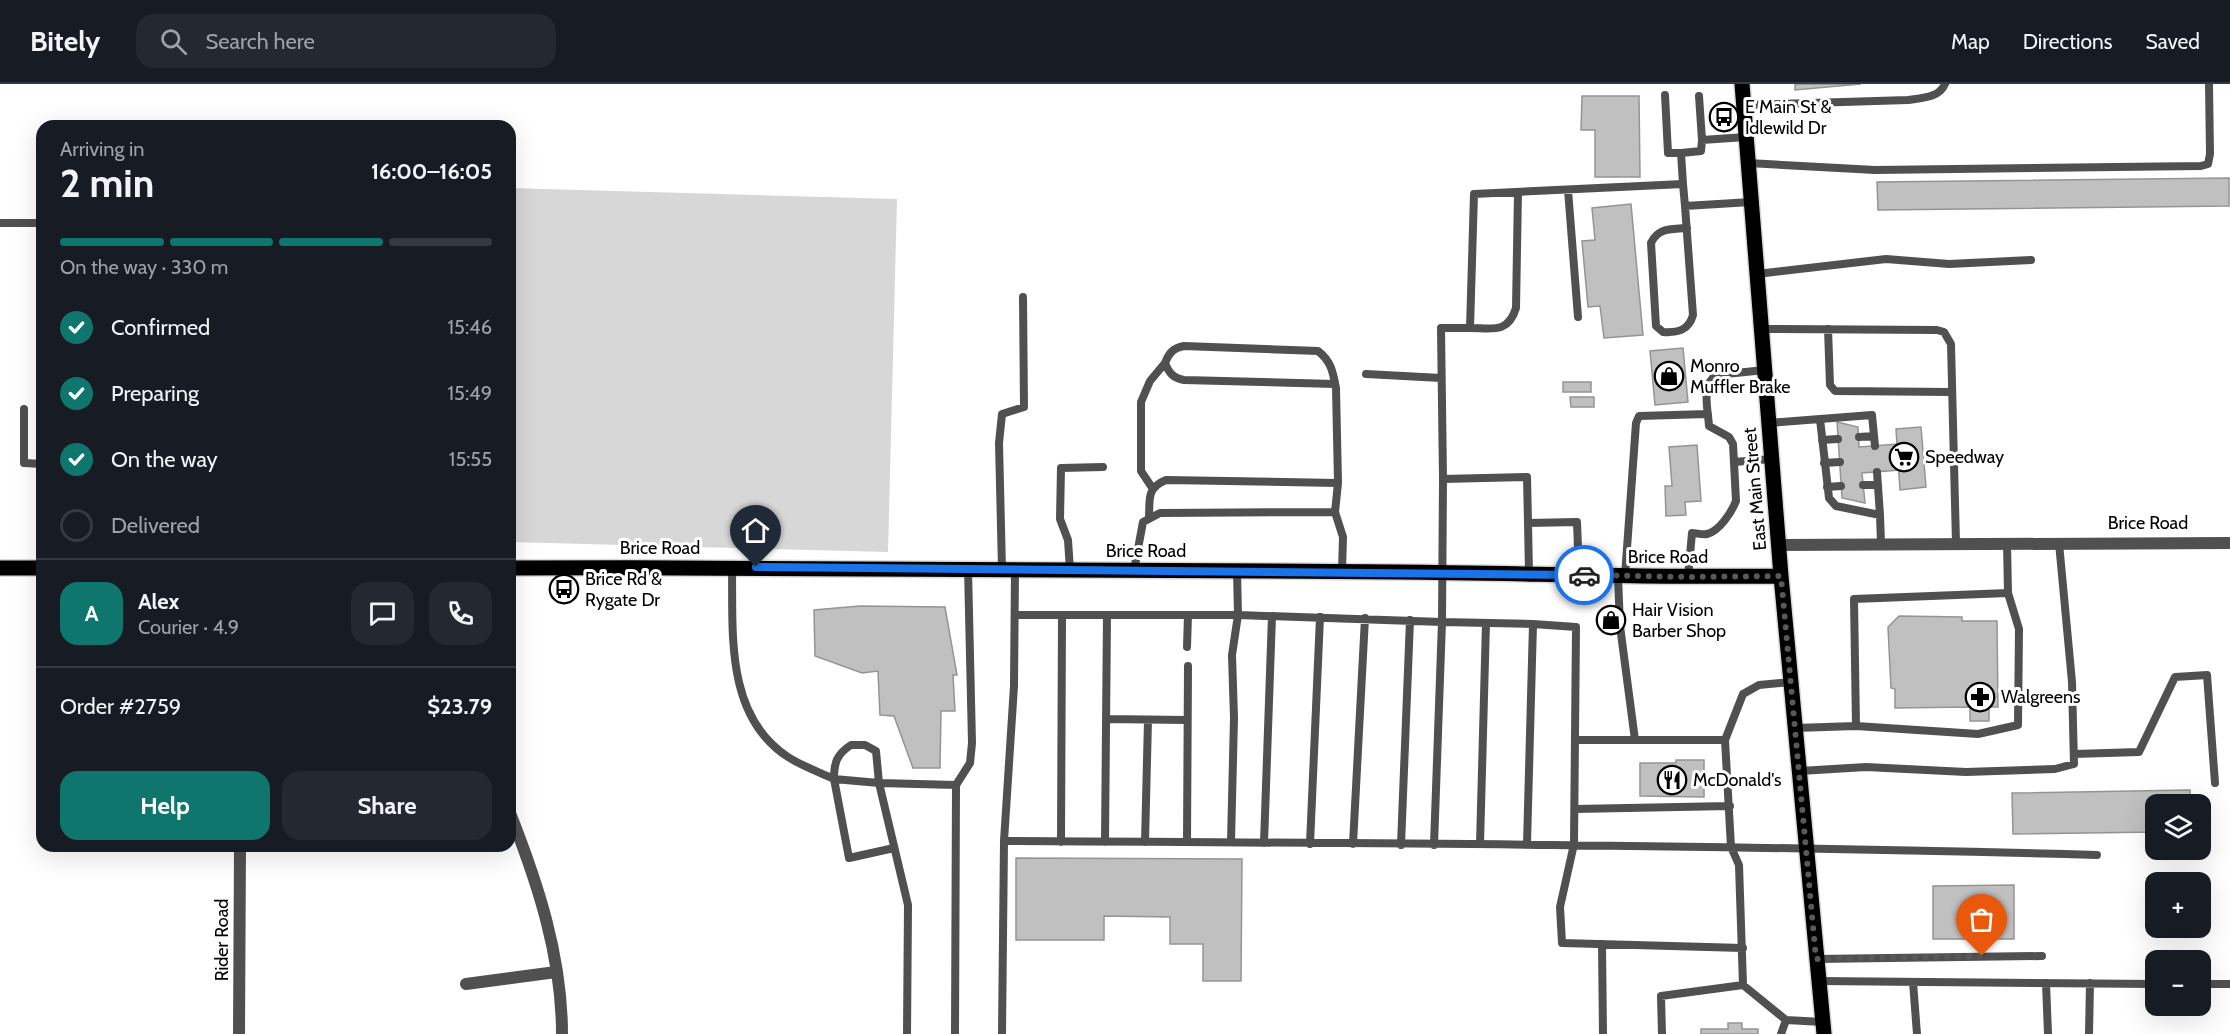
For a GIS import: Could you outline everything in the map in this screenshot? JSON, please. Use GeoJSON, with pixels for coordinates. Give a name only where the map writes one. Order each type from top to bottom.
{"type":"FeatureCollection","features":[{"type":"Feature","properties":{"kind":"main road","name":"East Main Street"},"geometry":{"type":"LineString","coordinates":[[1742,84],[1781,576],[1823,1028]]}},
{"type":"Feature","properties":{"kind":"main road","name":"Brice Road"},"geometry":{"type":"LineString","coordinates":[[516,568],[732,567],[1781,576]]}},
{"type":"Feature","properties":{"kind":"main road"},"geometry":{"type":"LineString","coordinates":[[0,568],[36,568]]}},
{"type":"Feature","properties":{"kind":"street","name":"Brice Road"},"geometry":{"type":"LineString","coordinates":[[1779,545],[2230,543]]}},
{"type":"Feature","properties":{"kind":"street"},"geometry":{"type":"LineString","coordinates":[[516,828],[534,872],[546,915],[562,1016],[562,1034]]}},
{"type":"Feature","properties":{"kind":"street","name":"Rider Road"},"geometry":{"type":"LineString","coordinates":[[239,1034],[240,852]]}},
{"type":"Feature","properties":{"kind":"street"},"geometry":{"type":"LineString","coordinates":[[466,984],[556,972]]}},
{"type":"Feature","properties":{"kind":"lane"},"geometry":{"type":"LineString","coordinates":[[1744,105],[1908,100],[1933,96],[1943,90],[1945,84]]}},
{"type":"Feature","properties":{"kind":"lane"},"geometry":{"type":"LineString","coordinates":[[1748,163],[1875,170],[2201,166],[2208,164],[2210,154],[2210,84]]}},
{"type":"Feature","properties":{"kind":"lane"},"geometry":{"type":"LineString","coordinates":[[1665,95],[1668,153],[1701,151],[1699,96]]}},
{"type":"Feature","properties":{"kind":"lane"},"geometry":{"type":"LineString","coordinates":[[1702,140],[1746,137]]}},
{"type":"Feature","properties":{"kind":"lane"},"geometry":{"type":"LineString","coordinates":[[1681,153],[1687,228],[1693,315],[1690,324],[1683,330],[1663,332],[1656,326],[1651,243],[1654,236],[1663,230],[1687,228]]}},
{"type":"Feature","properties":{"kind":"lane"},"geometry":{"type":"LineString","coordinates":[[1470,328],[1474,194],[1683,184]]}},
{"type":"Feature","properties":{"kind":"lane"},"geometry":{"type":"LineString","coordinates":[[1568,190],[1578,317]]}},
{"type":"Feature","properties":{"kind":"lane"},"geometry":{"type":"LineString","coordinates":[[1434,844],[1442,622],[1441,328],[1501,328],[1513,319],[1516,308],[1518,192]]}},
{"type":"Feature","properties":{"kind":"lane"},"geometry":{"type":"LineString","coordinates":[[1685,206],[1751,202]]}},
{"type":"Feature","properties":{"kind":"lane"},"geometry":{"type":"LineString","coordinates":[[0,222],[36,223]]}},
{"type":"Feature","properties":{"kind":"lane"},"geometry":{"type":"LineString","coordinates":[[1757,274],[1886,259],[1949,264],[2031,260]]}},
{"type":"Feature","properties":{"kind":"lane"},"geometry":{"type":"LineString","coordinates":[[1002,1034],[1004,841],[1012,747],[1015,615],[1008,569],[999,443],[1002,414],[1024,407],[1023,297]]}},
{"type":"Feature","properties":{"kind":"lane"},"geometry":{"type":"LineString","coordinates":[[1762,329],[1937,330],[1944,332],[1951,344],[1956,543]]}},
{"type":"Feature","properties":{"kind":"lane"},"geometry":{"type":"LineString","coordinates":[[1828,329],[1830,385],[1835,391],[1952,392]]}},
{"type":"Feature","properties":{"kind":"lane"},"geometry":{"type":"LineString","coordinates":[[1153,489],[1141,471],[1141,402],[1150,381],[1165,363],[1169,353],[1184,346],[1318,351],[1328,358],[1335,384],[1338,483],[1335,512],[1343,537],[1342,572]]}},
{"type":"Feature","properties":{"kind":"lane"},"geometry":{"type":"LineString","coordinates":[[1165,363],[1169,373],[1177,379],[1184,380],[1335,384]]}},
{"type":"Feature","properties":{"kind":"lane"},"geometry":{"type":"LineString","coordinates":[[1688,577],[1692,533],[1707,534],[1715,530],[1733,509],[1736,501],[1733,444],[1729,437],[1709,426],[1707,387],[1709,379],[1716,375],[1765,370]]}},
{"type":"Feature","properties":{"kind":"lane"},"geometry":{"type":"LineString","coordinates":[[1366,374],[1441,378]]}},
{"type":"Feature","properties":{"kind":"lane"},"geometry":{"type":"LineString","coordinates":[[24,410],[24,463],[36,464]]}},
{"type":"Feature","properties":{"kind":"lane"},"geometry":{"type":"LineString","coordinates":[[1635,740],[1620,626],[1622,576],[1636,423],[1639,416],[1708,414]]}},
{"type":"Feature","properties":{"kind":"lane"},"geometry":{"type":"LineString","coordinates":[[1769,423],[1872,415],[1875,446]]}},
{"type":"Feature","properties":{"kind":"lane"},"geometry":{"type":"LineString","coordinates":[[1820,419],[1828,498],[1836,506],[1880,516]]}},
{"type":"Feature","properties":{"kind":"lane"},"geometry":{"type":"LineString","coordinates":[[1859,438],[1874,436]]}},
{"type":"Feature","properties":{"kind":"lane"},"geometry":{"type":"LineString","coordinates":[[1821,440],[1838,439]]}},
{"type":"Feature","properties":{"kind":"lane"},"geometry":{"type":"LineString","coordinates":[[1734,462],[1772,459]]}},
{"type":"Feature","properties":{"kind":"lane"},"geometry":{"type":"LineString","coordinates":[[1824,463],[1840,462]]}},
{"type":"Feature","properties":{"kind":"lane"},"geometry":{"type":"LineString","coordinates":[[1070,570],[1068,540],[1060,519],[1061,468],[1103,467]]}},
{"type":"Feature","properties":{"kind":"lane"},"geometry":{"type":"LineString","coordinates":[[1877,472],[1881,543]]}},
{"type":"Feature","properties":{"kind":"lane"},"geometry":{"type":"LineString","coordinates":[[1443,479],[1527,477],[1529,574]]}},
{"type":"Feature","properties":{"kind":"lane"},"geometry":{"type":"LineString","coordinates":[[1149,518],[1150,494],[1156,484],[1166,480],[1338,483]]}},
{"type":"Feature","properties":{"kind":"lane"},"geometry":{"type":"LineString","coordinates":[[1863,485],[1878,485]]}},
{"type":"Feature","properties":{"kind":"lane"},"geometry":{"type":"LineString","coordinates":[[1827,487],[1841,486]]}},
{"type":"Feature","properties":{"kind":"lane"},"geometry":{"type":"LineString","coordinates":[[1134,570],[1143,522],[1160,513],[1335,512]]}},
{"type":"Feature","properties":{"kind":"lane"},"geometry":{"type":"LineString","coordinates":[[1528,523],[1577,522],[1579,575]]}},
{"type":"Feature","properties":{"kind":"lane"},"geometry":{"type":"LineString","coordinates":[[1795,728],[1856,726],[1978,734],[2018,725],[2019,629],[2008,593],[2007,543]]}},
{"type":"Feature","properties":{"kind":"lane"},"geometry":{"type":"LineString","coordinates":[[1800,771],[1866,767],[1966,772],[2055,769],[2074,764],[2072,682],[2059,543]]}},
{"type":"Feature","properties":{"kind":"lane"},"geometry":{"type":"LineString","coordinates":[[732,567],[736,671],[743,701],[758,730],[788,756],[834,779],[956,785]]}},
{"type":"Feature","properties":{"kind":"lane"},"geometry":{"type":"LineString","coordinates":[[955,1034],[956,785],[970,763],[972,743],[968,569]]}},
{"type":"Feature","properties":{"kind":"lane"},"geometry":{"type":"LineString","coordinates":[[1231,842],[1234,718],[1232,655],[1238,615],[1237,571]]}},
{"type":"Feature","properties":{"kind":"lane"},"geometry":{"type":"LineString","coordinates":[[1856,726],[1854,599],[2008,593]]}},
{"type":"Feature","properties":{"kind":"lane"},"geometry":{"type":"LineString","coordinates":[[1015,615],[1238,615],[1576,627],[1574,844],[1560,907],[1562,943],[1743,948]]}},
{"type":"Feature","properties":{"kind":"lane"},"geometry":{"type":"LineString","coordinates":[[1061,842],[1062,615]]}},
{"type":"Feature","properties":{"kind":"lane"},"geometry":{"type":"LineString","coordinates":[[1105,842],[1107,615]]}},
{"type":"Feature","properties":{"kind":"lane"},"geometry":{"type":"LineString","coordinates":[[1187,646],[1188,615]]}},
{"type":"Feature","properties":{"kind":"lane"},"geometry":{"type":"LineString","coordinates":[[1264,843],[1272,616]]}},
{"type":"Feature","properties":{"kind":"lane"},"geometry":{"type":"LineString","coordinates":[[1310,843],[1320,617]]}},
{"type":"Feature","properties":{"kind":"lane"},"geometry":{"type":"LineString","coordinates":[[1353,844],[1365,618]]}},
{"type":"Feature","properties":{"kind":"lane"},"geometry":{"type":"LineString","coordinates":[[1401,845],[1410,620]]}},
{"type":"Feature","properties":{"kind":"lane"},"geometry":{"type":"LineString","coordinates":[[1480,844],[1486,623]]}},
{"type":"Feature","properties":{"kind":"lane"},"geometry":{"type":"LineString","coordinates":[[1527,844],[1533,624]]}},
{"type":"Feature","properties":{"kind":"lane"},"geometry":{"type":"LineString","coordinates":[[1187,842],[1188,666]]}},
{"type":"Feature","properties":{"kind":"lane"},"geometry":{"type":"LineString","coordinates":[[2074,754],[2139,752],[2175,677],[2207,675],[2215,783]]}},
{"type":"Feature","properties":{"kind":"lane"},"geometry":{"type":"LineString","coordinates":[[1743,986],[1739,865],[1731,847],[1725,740],[1743,694],[1759,685],[1791,682]]}},
{"type":"Feature","properties":{"kind":"lane"},"geometry":{"type":"LineString","coordinates":[[1106,718],[1187,720]]}},
{"type":"Feature","properties":{"kind":"lane"},"geometry":{"type":"LineString","coordinates":[[1145,842],[1148,720]]}},
{"type":"Feature","properties":{"kind":"lane"},"geometry":{"type":"LineString","coordinates":[[1576,740],[1725,740]]}},
{"type":"Feature","properties":{"kind":"lane"},"geometry":{"type":"LineString","coordinates":[[894,848],[849,858],[834,779],[834,762],[841,752],[852,745],[866,745],[876,751],[879,783],[908,906],[907,1034]]}},
{"type":"Feature","properties":{"kind":"lane"},"geometry":{"type":"LineString","coordinates":[[1575,809],[1730,806]]}},
{"type":"Feature","properties":{"kind":"lane"},"geometry":{"type":"LineString","coordinates":[[1004,841],[1401,845],[1574,844],[1806,847],[2097,855]]}},
{"type":"Feature","properties":{"kind":"lane"},"geometry":{"type":"LineString","coordinates":[[1602,944],[1603,1034]]}},
{"type":"Feature","properties":{"kind":"lane"},"geometry":{"type":"LineString","coordinates":[[1816,959],[2042,956]]}},
{"type":"Feature","properties":{"kind":"lane"},"geometry":{"type":"LineString","coordinates":[[1819,981],[2145,984]]}},
{"type":"Feature","properties":{"kind":"lane"},"geometry":{"type":"LineString","coordinates":[[1913,982],[1917,1034]]}},
{"type":"Feature","properties":{"kind":"lane"},"geometry":{"type":"LineString","coordinates":[[2046,983],[2048,1034]]}},
{"type":"Feature","properties":{"kind":"lane"},"geometry":{"type":"LineString","coordinates":[[2090,983],[2090,1034]]}},
{"type":"Feature","properties":{"kind":"lane"},"geometry":{"type":"LineString","coordinates":[[2211,984],[2230,984]]}},
{"type":"Feature","properties":{"kind":"lane"},"geometry":{"type":"LineString","coordinates":[[1662,1034],[1661,996],[1743,986],[1786,1020],[1823,1028]]}},
{"type":"Feature","properties":{"kind":"lane"},"geometry":{"type":"LineString","coordinates":[[1781,1034],[1786,1020]]}},
{"type":"Feature","properties":{"kind":"shaded area"},"geometry":{"type":"Polygon","coordinates":[[[516,188],[897,199],[888,552],[516,542],[516,188]]]}},
{"type":"Feature","properties":{"kind":"building"},"geometry":{"type":"Polygon","coordinates":[[[1795,84],[1861,84],[1795,90],[1795,84]]]}},
{"type":"Feature","properties":{"kind":"building"},"geometry":{"type":"Polygon","coordinates":[[[1582,96],[1639,96],[1640,177],[1595,177],[1595,130],[1581,130],[1582,96]]]}},
{"type":"Feature","properties":{"kind":"building"},"geometry":{"type":"Polygon","coordinates":[[[2229,178],[2229,206],[1878,210],[1877,182],[2229,178]]]}},
{"type":"Feature","properties":{"kind":"building"},"geometry":{"type":"Polygon","coordinates":[[[1631,204],[1643,335],[1604,338],[1600,306],[1588,307],[1582,241],[1595,240],[1592,208],[1631,204]]]}},
{"type":"Feature","properties":{"kind":"building","name":"Monro Muffler Brake"},"geometry":{"type":"Polygon","coordinates":[[[1683,348],[1688,402],[1655,405],[1650,351],[1683,348]]]}},
{"type":"Feature","properties":{"kind":"building"},"geometry":{"type":"Polygon","coordinates":[[[1563,382],[1591,382],[1591,392],[1563,392],[1563,382]]]}},
{"type":"Feature","properties":{"kind":"building"},"geometry":{"type":"Polygon","coordinates":[[[1570,397],[1594,397],[1594,407],[1571,407],[1570,397]]]}},
{"type":"Feature","properties":{"kind":"building"},"geometry":{"type":"Polygon","coordinates":[[[1837,422],[1858,427],[1859,447],[1898,444],[1900,470],[1862,473],[1865,503],[1842,498],[1837,422]]]}},
{"type":"Feature","properties":{"kind":"building"},"geometry":{"type":"Polygon","coordinates":[[[1921,427],[1926,487],[1900,490],[1896,429],[1921,427]]]}},
{"type":"Feature","properties":{"kind":"building"},"geometry":{"type":"Polygon","coordinates":[[[1697,445],[1701,501],[1685,502],[1686,515],[1666,516],[1665,486],[1672,486],[1669,447],[1697,445]]]}},
{"type":"Feature","properties":{"kind":"building"},"geometry":{"type":"Polygon","coordinates":[[[860,606],[945,607],[957,675],[953,675],[955,711],[941,711],[940,768],[913,768],[894,716],[880,715],[878,671],[862,673],[815,656],[814,610],[860,606]]]}},
{"type":"Feature","properties":{"kind":"building","name":"Walgreens"},"geometry":{"type":"Polygon","coordinates":[[[1899,616],[1962,617],[1962,621],[1997,621],[1998,707],[1989,707],[1989,721],[1970,721],[1970,707],[1895,708],[1895,689],[1891,688],[1888,627],[1899,616]]]}},
{"type":"Feature","properties":{"kind":"building","name":"McDonald's"},"geometry":{"type":"Polygon","coordinates":[[[1676,760],[1704,760],[1704,797],[1640,796],[1640,763],[1676,763],[1676,760]]]}},
{"type":"Feature","properties":{"kind":"building"},"geometry":{"type":"Polygon","coordinates":[[[2190,790],[2190,794],[2145,794],[2145,832],[2013,834],[2012,793],[2190,790]]]}},
{"type":"Feature","properties":{"kind":"building"},"geometry":{"type":"Polygon","coordinates":[[[1016,858],[1242,859],[1241,981],[1203,981],[1203,944],[1170,944],[1170,917],[1104,916],[1104,940],[1016,940],[1016,858]]]}},
{"type":"Feature","properties":{"kind":"building"},"geometry":{"type":"Polygon","coordinates":[[[2014,885],[2014,939],[1933,939],[1933,886],[2014,885]]]}},
{"type":"Feature","properties":{"kind":"building"},"geometry":{"type":"Polygon","coordinates":[[[1728,1023],[1742,1023],[1742,1029],[1758,1029],[1758,1034],[1701,1034],[1701,1029],[1728,1029],[1728,1023]]]}},
{"type":"Feature","properties":{"kind":"way so far"},"geometry":{"type":"LineString","coordinates":[[1584,575],[1781,576],[1816,959],[1982,956]]}},
{"type":"Feature","properties":{"kind":"place","name":"E Main St & Idlewild Dr"},"geometry":{"type":"Point","coordinates":[1724,117]}},
{"type":"Feature","properties":{"kind":"place","name":"Monro Muffler Brake"},"geometry":{"type":"Point","coordinates":[1669,376]}},
{"type":"Feature","properties":{"kind":"place","name":"Speedway"},"geometry":{"type":"Point","coordinates":[1904,457]}},
{"type":"Feature","properties":{"kind":"place","name":"Brice Rd & Rygate Dr"},"geometry":{"type":"Point","coordinates":[564,589]}},
{"type":"Feature","properties":{"kind":"place","name":"Hair Vision Barber Shop"},"geometry":{"type":"Point","coordinates":[1611,620]}},
{"type":"Feature","properties":{"kind":"place","name":"Walgreens"},"geometry":{"type":"Point","coordinates":[1980,697]}},
{"type":"Feature","properties":{"kind":"place","name":"McDonald's"},"geometry":{"type":"Point","coordinates":[1672,780]}},
{"type":"Feature","properties":{"kind":"route"},"geometry":{"type":"LineString","coordinates":[[756,567],[1584,575]]}}]}
